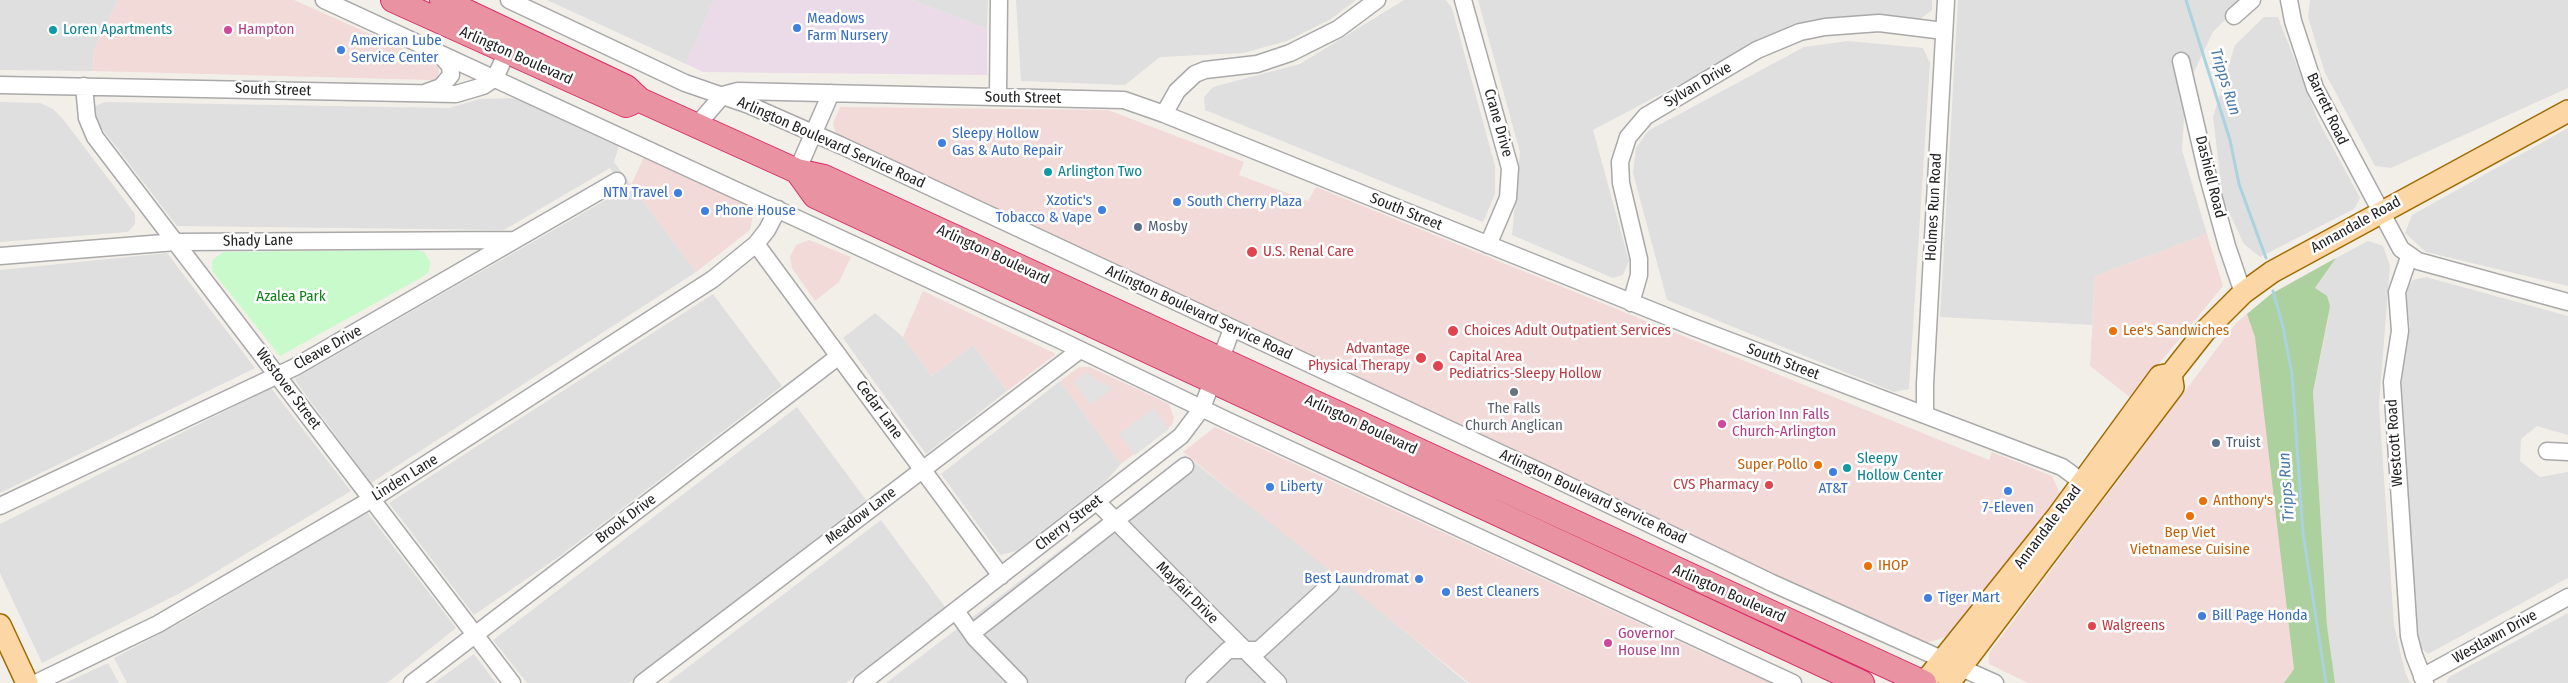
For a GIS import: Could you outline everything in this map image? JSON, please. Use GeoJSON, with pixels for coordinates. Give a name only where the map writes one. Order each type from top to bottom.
{"type":"FeatureCollection","features":[{"type":"Feature","properties":{"kind":"highway","name":"Arlington Boulevard"},"geometry":{"type":"LineString","coordinates":[[393,0],[626,87],[640,100],[797,171],[815,196],[1217,369],[1695,579],[1924,683]]}},
{"type":"Feature","properties":{"kind":"highway","name":"Arlington Boulevard"},"geometry":{"type":"LineString","coordinates":[[442,0],[511,44]]}},
{"type":"Feature","properties":{"kind":"highway","name":"Arlington Boulevard"},"geometry":{"type":"LineString","coordinates":[[1217,369],[1555,541],[1862,683]]}},
{"type":"Feature","properties":{"kind":"main road","name":"Annandale Road"},"geometry":{"type":"LineString","coordinates":[[1924,683],[1951,670],[2089,487],[2173,387],[2171,374],[2205,331],[2243,292],[2272,272],[2568,111]]}},
{"type":"Feature","properties":{"kind":"main road"},"geometry":{"type":"LineString","coordinates":[[0,625],[27,683]]}},
{"type":"Feature","properties":{"kind":"street"},"geometry":{"type":"LineString","coordinates":[[324,0],[778,209],[1793,683]]}},
{"type":"Feature","properties":{"kind":"street","name":"Arlington Boulevard Service Road"},"geometry":{"type":"LineString","coordinates":[[509,0],[530,4],[677,80],[723,96],[813,133],[1888,635],[1951,670],[1994,683]]}},
{"type":"Feature","properties":{"kind":"street"},"geometry":{"type":"LineString","coordinates":[[998,98],[999,0]]}},
{"type":"Feature","properties":{"kind":"street"},"geometry":{"type":"LineString","coordinates":[[1164,114],[1177,91],[1195,74],[1205,70],[1257,64],[1290,53],[1338,29],[1377,0]]}},
{"type":"Feature","properties":{"kind":"street","name":"Crane Drive"},"geometry":{"type":"LineString","coordinates":[[1462,0],[1510,168],[1508,198],[1488,245]]}},
{"type":"Feature","properties":{"kind":"street","name":"Holmes Run Road"},"geometry":{"type":"LineString","coordinates":[[1925,415],[1925,384],[1946,0]]}},
{"type":"Feature","properties":{"kind":"street"},"geometry":{"type":"LineString","coordinates":[[2234,16],[2252,0]]}},
{"type":"Feature","properties":{"kind":"street","name":"Barrett Road"},"geometry":{"type":"LineString","coordinates":[[2289,0],[2293,21],[2315,88],[2341,139],[2382,211]]}},
{"type":"Feature","properties":{"kind":"street","name":"Sylvan Drive"},"geometry":{"type":"LineString","coordinates":[[1631,303],[1639,275],[1639,259],[1621,183],[1620,162],[1628,137],[1646,116],[1757,50],[1800,32],[1825,26],[1879,23],[1944,31]]}},
{"type":"Feature","properties":{"kind":"street"},"geometry":{"type":"LineString","coordinates":[[495,78],[511,44]]}},
{"type":"Feature","properties":{"kind":"street"},"geometry":{"type":"LineString","coordinates":[[418,94],[441,87],[449,80],[451,70],[439,53]]}},
{"type":"Feature","properties":{"kind":"street","name":"Dashiell Road"},"geometry":{"type":"LineString","coordinates":[[2181,61],[2208,178],[2243,292]]}},
{"type":"Feature","properties":{"kind":"street","name":"South Street"},"geometry":{"type":"LineString","coordinates":[[0,85],[456,94],[470,91],[495,78]]}},
{"type":"Feature","properties":{"kind":"street","name":"Westover Street"},"geometry":{"type":"LineString","coordinates":[[84,86],[87,118],[95,137],[512,683]]}},
{"type":"Feature","properties":{"kind":"street","name":"South Street"},"geometry":{"type":"LineString","coordinates":[[723,96],[738,91],[1124,100],[1164,114],[1631,303],[2062,468],[2089,487]]}},
{"type":"Feature","properties":{"kind":"street"},"geometry":{"type":"LineString","coordinates":[[797,171],[831,93]]}},
{"type":"Feature","properties":{"kind":"street"},"geometry":{"type":"LineString","coordinates":[[697,125],[723,96]]}},
{"type":"Feature","properties":{"kind":"street","name":"Cleave Drive"},"geometry":{"type":"LineString","coordinates":[[0,506],[277,375],[617,181]]}},
{"type":"Feature","properties":{"kind":"street","name":"Linden Lane"},"geometry":{"type":"LineString","coordinates":[[36,683],[158,624],[372,499],[713,279],[756,244],[767,230],[778,209]]}},
{"type":"Feature","properties":{"kind":"street"},"geometry":{"type":"LineString","coordinates":[[2382,211],[2396,243],[2409,256],[2418,261],[2568,302]]}},
{"type":"Feature","properties":{"kind":"street","name":"Shady Lane"},"geometry":{"type":"LineString","coordinates":[[0,256],[176,242],[516,240]]}},
{"type":"Feature","properties":{"kind":"street","name":"Cedar Lane"},"geometry":{"type":"LineString","coordinates":[[756,244],[1001,576]]}},
{"type":"Feature","properties":{"kind":"street","name":"Westcott Road"},"geometry":{"type":"LineString","coordinates":[[2409,256],[2397,292],[2400,331],[2392,382],[2409,636],[2424,680]]}},
{"type":"Feature","properties":{"kind":"street","name":"Cherry Street"},"geometry":{"type":"LineString","coordinates":[[862,683],[1181,436],[1202,408],[1232,329]]}},
{"type":"Feature","properties":{"kind":"street","name":"Meadow Lane"},"geometry":{"type":"LineString","coordinates":[[642,683],[1080,350]]}},
{"type":"Feature","properties":{"kind":"street","name":"Brook Drive"},"geometry":{"type":"LineString","coordinates":[[412,683],[839,356]]}},
{"type":"Feature","properties":{"kind":"street"},"geometry":{"type":"LineString","coordinates":[[2547,451],[2568,452]]}},
{"type":"Feature","properties":{"kind":"street","name":"Cherry Street"},"geometry":{"type":"LineString","coordinates":[[972,633],[1186,466]]}},
{"type":"Feature","properties":{"kind":"street","name":"Mayfair Drive"},"geometry":{"type":"LineString","coordinates":[[1096,502],[1278,683]]}},
{"type":"Feature","properties":{"kind":"street"},"geometry":{"type":"LineString","coordinates":[[1544,567],[1555,541]]}},
{"type":"Feature","properties":{"kind":"street"},"geometry":{"type":"LineString","coordinates":[[1695,579],[1707,551]]}},
{"type":"Feature","properties":{"kind":"street"},"geometry":{"type":"LineString","coordinates":[[1194,683],[1228,650],[1259,650],[1331,584]]}},
{"type":"Feature","properties":{"kind":"street","name":"Westlawn Drive"},"geometry":{"type":"LineString","coordinates":[[2424,680],[2568,596]]}},
{"type":"Feature","properties":{"kind":"street"},"geometry":{"type":"LineString","coordinates":[[956,611],[972,633],[1019,683]]}},
{"type":"Feature","properties":{"kind":"shaded area"},"geometry":{"type":"Polygon","coordinates":[[[0,0],[118,0],[94,50],[93,71],[0,70],[0,0]]]}},
{"type":"Feature","properties":{"kind":"shaded area"},"geometry":{"type":"Polygon","coordinates":[[[118,0],[294,0],[433,62],[438,67],[439,72],[437,78],[432,80],[93,71],[94,50],[118,0]]]}},
{"type":"Feature","properties":{"kind":"shaded area"},"geometry":{"type":"Polygon","coordinates":[[[547,0],[714,0],[686,64],[547,0]]]}},
{"type":"Feature","properties":{"kind":"shaded area"},"geometry":{"type":"Polygon","coordinates":[[[714,0],[913,0],[987,29],[987,75],[703,72],[686,64],[714,0]]]}},
{"type":"Feature","properties":{"kind":"shaded area"},"geometry":{"type":"Polygon","coordinates":[[[913,0],[988,0],[987,29],[913,0]]]}},
{"type":"Feature","properties":{"kind":"shaded area"},"geometry":{"type":"Polygon","coordinates":[[[1016,0],[1356,0],[1331,19],[1287,41],[1243,53],[1160,57],[1125,85],[1021,81],[1016,0]]]}},
{"type":"Feature","properties":{"kind":"shaded area"},"geometry":{"type":"Polygon","coordinates":[[[1404,0],[1446,0],[1452,8],[1495,166],[1495,194],[1483,222],[1205,110],[1204,97],[1213,87],[1300,64],[1404,0]]]}},
{"type":"Feature","properties":{"kind":"shaded area"},"geometry":{"type":"Polygon","coordinates":[[[1478,0],[1932,0],[1932,10],[1920,19],[1844,16],[1786,28],[1593,130],[1629,261],[1623,275],[1613,278],[1512,235],[1520,152],[1478,0]]]}},
{"type":"Feature","properties":{"kind":"shaded area"},"geometry":{"type":"Polygon","coordinates":[[[1958,0],[2244,0],[2213,32],[2186,88],[2182,150],[2207,234],[2095,276],[2092,325],[1940,317],[1958,0]]]}},
{"type":"Feature","properties":{"kind":"shaded area"},"geometry":{"type":"Polygon","coordinates":[[[2310,0],[2568,0],[2568,88],[2391,168],[2375,166],[2325,73],[2308,17],[2310,0]]]}},
{"type":"Feature","properties":{"kind":"shaded area"},"geometry":{"type":"Polygon","coordinates":[[[2264,17],[2278,17],[2318,120],[2360,198],[2354,209],[2260,257],[2244,244],[2223,199],[2213,117],[2235,45],[2264,17]]]}},
{"type":"Feature","properties":{"kind":"shaded area"},"geometry":{"type":"Polygon","coordinates":[[[1848,41],[1923,48],[1930,63],[1909,389],[1894,392],[1667,300],[1633,173],[1636,148],[1648,131],[1804,47],[1848,41]]]}},
{"type":"Feature","properties":{"kind":"shaded area"},"geometry":{"type":"Polygon","coordinates":[[[515,98],[619,146],[614,162],[696,272],[371,483],[294,379],[625,189],[610,168],[504,230],[177,226],[96,121],[93,114],[96,106],[105,102],[449,108],[480,99],[515,98]]]}},
{"type":"Feature","properties":{"kind":"shaded area"},"geometry":{"type":"Polygon","coordinates":[[[0,102],[40,103],[53,109],[63,119],[135,214],[135,224],[128,232],[0,242],[0,102]]]}},
{"type":"Feature","properties":{"kind":"shaded area"},"geometry":{"type":"Polygon","coordinates":[[[840,107],[1108,110],[1244,162],[1239,175],[1308,201],[1316,187],[1989,460],[1992,452],[2052,476],[2060,494],[1949,636],[1926,643],[1775,576],[837,138],[833,123],[840,107]]]}},
{"type":"Feature","properties":{"kind":"shaded area"},"geometry":{"type":"Polygon","coordinates":[[[2568,128],[2568,286],[2426,252],[2405,233],[2412,215],[2568,128]]]}},
{"type":"Feature","properties":{"kind":"shaded area"},"geometry":{"type":"Polygon","coordinates":[[[644,157],[744,203],[753,215],[750,230],[696,272],[631,185],[644,157]]]}},
{"type":"Feature","properties":{"kind":"shaded area"},"geometry":{"type":"Polygon","coordinates":[[[2207,234],[2223,286],[2131,398],[2090,366],[2095,276],[2207,234]]]}},
{"type":"Feature","properties":{"kind":"shaded area"},"geometry":{"type":"Polygon","coordinates":[[[809,240],[851,257],[839,282],[815,301],[792,268],[790,257],[796,245],[809,240]]]}},
{"type":"Feature","properties":{"kind":"shaded area"},"geometry":{"type":"Polygon","coordinates":[[[2368,241],[2383,246],[2390,266],[2379,404],[2394,625],[2405,672],[2410,683],[2335,683],[2335,678],[2284,683],[2327,626],[2313,392],[2329,317],[2300,311],[2336,258],[2368,241]]]}},
{"type":"Feature","properties":{"kind":"shaded area"},"geometry":{"type":"Polygon","coordinates":[[[167,253],[255,368],[0,493],[0,270],[167,253]]]}},
{"type":"Feature","properties":{"kind":"shaded area"},"geometry":{"type":"Polygon","coordinates":[[[2336,258],[2300,310],[2329,317],[2313,392],[2327,626],[2284,683],[2028,683],[1989,664],[1989,653],[2236,323],[2271,294],[2336,258]]]}},
{"type":"Feature","properties":{"kind":"shaded area"},"geometry":{"type":"Polygon","coordinates":[[[2426,277],[2568,316],[2568,435],[2537,426],[2521,439],[2520,461],[2540,477],[2568,472],[2568,578],[2428,654],[2418,645],[2413,613],[2401,374],[2410,326],[2405,291],[2413,280],[2426,277]]]}},
{"type":"Feature","properties":{"kind":"shaded area"},"geometry":{"type":"Polygon","coordinates":[[[923,291],[1056,354],[1007,391],[973,345],[932,376],[903,337],[923,291]]]}},
{"type":"Feature","properties":{"kind":"shaded area"},"geometry":{"type":"Polygon","coordinates":[[[713,294],[782,386],[560,556],[474,615],[389,503],[713,294]]]}},
{"type":"Feature","properties":{"kind":"shaded area"},"geometry":{"type":"Polygon","coordinates":[[[875,313],[903,337],[932,376],[973,345],[1007,391],[926,454],[843,338],[875,313]]]}},
{"type":"Feature","properties":{"kind":"shaded area"},"geometry":{"type":"Polygon","coordinates":[[[1079,367],[1090,367],[1169,404],[1174,418],[1172,425],[1121,464],[1060,381],[1079,367]]]}},
{"type":"Feature","properties":{"kind":"shaded area"},"geometry":{"type":"Polygon","coordinates":[[[1087,372],[1095,379],[1113,388],[1091,405],[1074,382],[1087,372]]]}},
{"type":"Feature","properties":{"kind":"shaded area"},"geometry":{"type":"Polygon","coordinates":[[[1060,381],[1121,464],[1105,482],[1017,551],[1000,555],[941,474],[1060,381]]]}},
{"type":"Feature","properties":{"kind":"shaded area"},"geometry":{"type":"Polygon","coordinates":[[[271,388],[351,491],[182,592],[42,663],[0,573],[0,524],[271,388]]]}},
{"type":"Feature","properties":{"kind":"shaded area"},"geometry":{"type":"Polygon","coordinates":[[[797,407],[866,500],[629,683],[527,683],[493,640],[797,407]]]}},
{"type":"Feature","properties":{"kind":"shaded area"},"geometry":{"type":"Polygon","coordinates":[[[1153,408],[1169,429],[1135,455],[1119,434],[1153,408]]]}},
{"type":"Feature","properties":{"kind":"shaded area"},"geometry":{"type":"Polygon","coordinates":[[[1215,427],[1771,683],[1469,683],[1183,452],[1215,427]]]}},
{"type":"Feature","properties":{"kind":"shaded area"},"geometry":{"type":"Polygon","coordinates":[[[1185,455],[1324,564],[1467,683],[886,683],[1185,455]]]}},
{"type":"Feature","properties":{"kind":"shaded area"},"geometry":{"type":"Polygon","coordinates":[[[367,512],[456,628],[387,683],[127,683],[114,658],[184,621],[367,512]]]}},
{"type":"Feature","properties":{"kind":"shaded area"},"geometry":{"type":"Polygon","coordinates":[[[881,520],[945,607],[846,683],[667,683],[881,520]]]}},
{"type":"Feature","properties":{"kind":"shaded area"},"geometry":{"type":"Polygon","coordinates":[[[2568,613],[2568,683],[2446,683],[2449,677],[2568,613]]]}},
{"type":"Feature","properties":{"kind":"shaded area"},"geometry":{"type":"Polygon","coordinates":[[[474,654],[496,683],[434,683],[474,654]]]}},
{"type":"Feature","properties":{"kind":"shaded area"},"geometry":{"type":"Polygon","coordinates":[[[108,663],[119,683],[65,683],[108,663]]]}},
{"type":"Feature","properties":{"kind":"green space","name":"Azalea Park"},"geometry":{"type":"Polygon","coordinates":[[[417,250],[424,252],[430,262],[429,271],[424,276],[280,356],[213,272],[212,265],[213,259],[224,252],[417,250]]]}},
{"type":"Feature","properties":{"kind":"green space"},"geometry":{"type":"Polygon","coordinates":[[[2336,258],[2315,288],[2327,296],[2330,306],[2313,392],[2327,626],[2335,683],[2284,683],[2294,669],[2255,337],[2247,314],[2271,294],[2336,258]]]}},
{"type":"Feature","properties":{"kind":"waterway","name":"Tripps Run"},"geometry":{"type":"LineString","coordinates":[[2186,0],[2230,140],[2239,184],[2266,258]]}},
{"type":"Feature","properties":{"kind":"waterway","name":"Tripps Run"},"geometry":{"type":"LineString","coordinates":[[2273,291],[2283,327],[2292,374],[2303,533],[2326,683]]}},
{"type":"Feature","properties":{"kind":"place","name":"Meadows Farm Nursery"},"geometry":{"type":"Point","coordinates":[797,28]}},
{"type":"Feature","properties":{"kind":"place","name":"Loren Apartments"},"geometry":{"type":"Point","coordinates":[53,30]}},
{"type":"Feature","properties":{"kind":"place","name":"Hampton"},"geometry":{"type":"Point","coordinates":[228,30]}},
{"type":"Feature","properties":{"kind":"place","name":"American Lube Service Center"},"geometry":{"type":"Point","coordinates":[341,50]}},
{"type":"Feature","properties":{"kind":"place","name":"Sleepy Hollow Gas & Auto Repair"},"geometry":{"type":"Point","coordinates":[942,143]}},
{"type":"Feature","properties":{"kind":"place","name":"Arlington Two"},"geometry":{"type":"Point","coordinates":[1048,172]}},
{"type":"Feature","properties":{"kind":"place","name":"NTN Travel"},"geometry":{"type":"Point","coordinates":[678,193]}},
{"type":"Feature","properties":{"kind":"place","name":"South Cherry Plaza"},"geometry":{"type":"Point","coordinates":[1177,202]}},
{"type":"Feature","properties":{"kind":"place","name":"Xzotic's Tobacco & Vape"},"geometry":{"type":"Point","coordinates":[1102,210]}},
{"type":"Feature","properties":{"kind":"place","name":"Phone House"},"geometry":{"type":"Point","coordinates":[705,211]}},
{"type":"Feature","properties":{"kind":"place","name":"Mosby"},"geometry":{"type":"Point","coordinates":[1138,227]}},
{"type":"Feature","properties":{"kind":"place","name":"U.S. Renal Care"},"geometry":{"type":"Point","coordinates":[1252,252]}},
{"type":"Feature","properties":{"kind":"place","name":"Choices Adult Outpatient Services"},"geometry":{"type":"Point","coordinates":[1453,331]}},
{"type":"Feature","properties":{"kind":"place","name":"Lee's Sandwiches"},"geometry":{"type":"Point","coordinates":[2113,331]}},
{"type":"Feature","properties":{"kind":"place","name":"Advantage Physical Therapy"},"geometry":{"type":"Point","coordinates":[1421,358]}},
{"type":"Feature","properties":{"kind":"place","name":"Capital Area Pediatrics-Sleepy Hollow"},"geometry":{"type":"Point","coordinates":[1438,366]}},
{"type":"Feature","properties":{"kind":"place","name":"The Falls Church Anglican"},"geometry":{"type":"Point","coordinates":[1514,392]}},
{"type":"Feature","properties":{"kind":"place","name":"Clarion Inn Falls Church-Arlington"},"geometry":{"type":"Point","coordinates":[1722,424]}},
{"type":"Feature","properties":{"kind":"place","name":"Truist"},"geometry":{"type":"Point","coordinates":[2216,443]}},
{"type":"Feature","properties":{"kind":"place","name":"Super Pollo"},"geometry":{"type":"Point","coordinates":[1818,465]}},
{"type":"Feature","properties":{"kind":"place","name":"Sleepy Hollow Center"},"geometry":{"type":"Point","coordinates":[1847,468]}},
{"type":"Feature","properties":{"kind":"place","name":"AT&T"},"geometry":{"type":"Point","coordinates":[1833,472]}},
{"type":"Feature","properties":{"kind":"place","name":"CVS Pharmacy"},"geometry":{"type":"Point","coordinates":[1769,485]}},
{"type":"Feature","properties":{"kind":"place","name":"Liberty"},"geometry":{"type":"Point","coordinates":[1270,487]}},
{"type":"Feature","properties":{"kind":"place","name":"7-Eleven"},"geometry":{"type":"Point","coordinates":[2008,491]}},
{"type":"Feature","properties":{"kind":"place","name":"Anthony's"},"geometry":{"type":"Point","coordinates":[2203,501]}},
{"type":"Feature","properties":{"kind":"place","name":"Bep Viet Vietnamese Cuisine"},"geometry":{"type":"Point","coordinates":[2190,516]}},
{"type":"Feature","properties":{"kind":"place","name":"IHOP"},"geometry":{"type":"Point","coordinates":[1868,566]}},
{"type":"Feature","properties":{"kind":"place","name":"Best Laundromat"},"geometry":{"type":"Point","coordinates":[1419,579]}},
{"type":"Feature","properties":{"kind":"place","name":"Best Cleaners"},"geometry":{"type":"Point","coordinates":[1446,592]}},
{"type":"Feature","properties":{"kind":"place","name":"Tiger Mart"},"geometry":{"type":"Point","coordinates":[1928,598]}},
{"type":"Feature","properties":{"kind":"place","name":"Bill Page Honda"},"geometry":{"type":"Point","coordinates":[2202,616]}},
{"type":"Feature","properties":{"kind":"place","name":"Walgreens"},"geometry":{"type":"Point","coordinates":[2092,626]}},
{"type":"Feature","properties":{"kind":"place","name":"Governor House Inn"},"geometry":{"type":"Point","coordinates":[1608,643]}}]}
